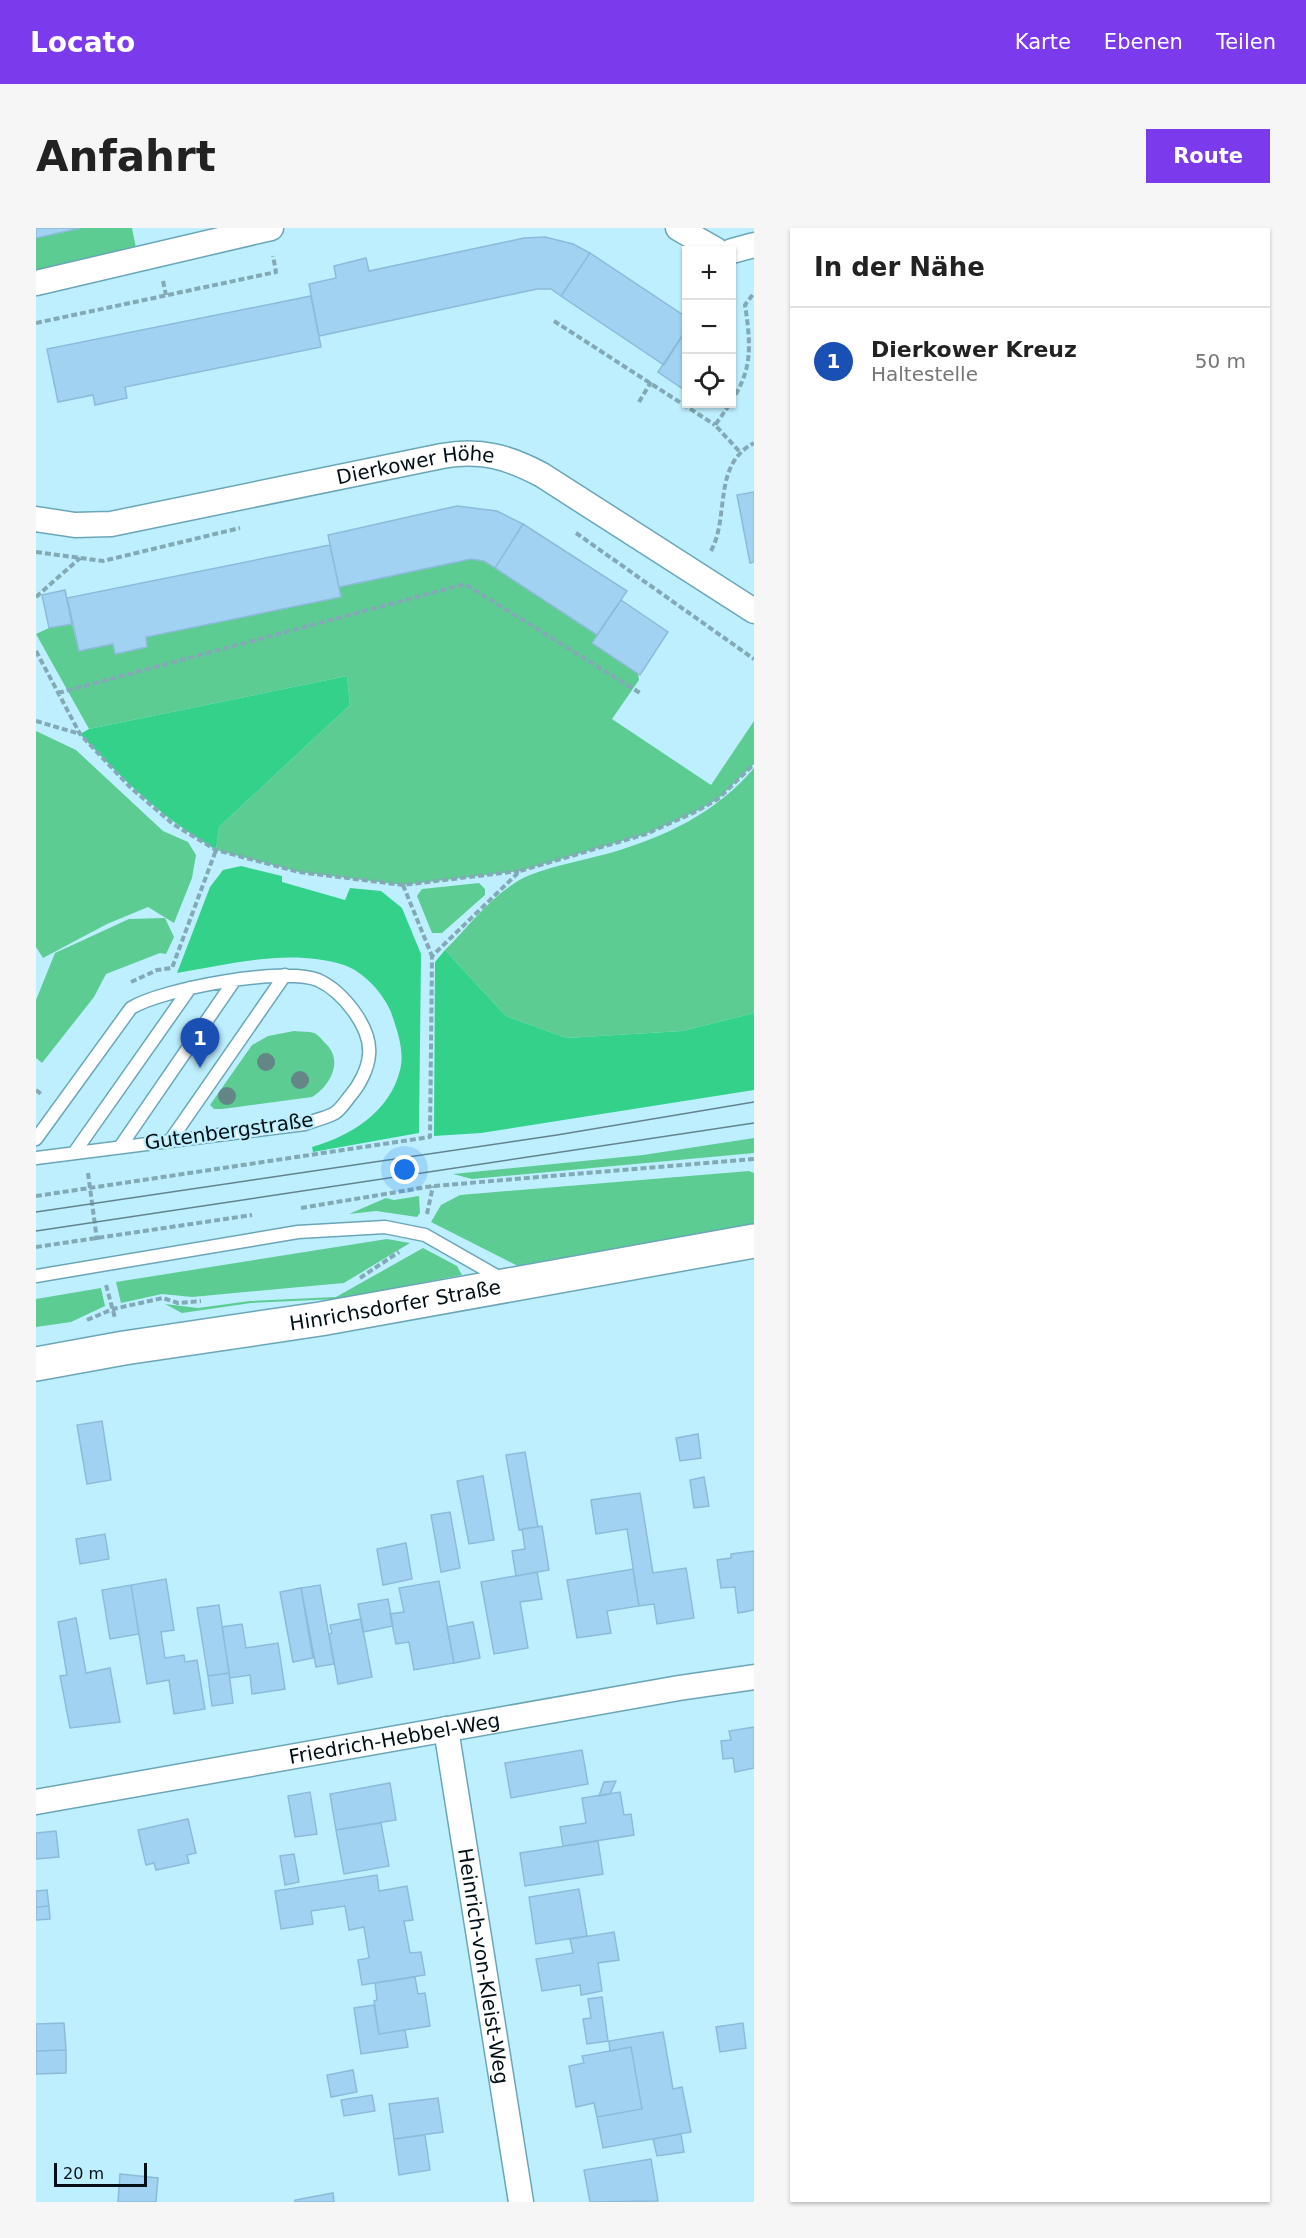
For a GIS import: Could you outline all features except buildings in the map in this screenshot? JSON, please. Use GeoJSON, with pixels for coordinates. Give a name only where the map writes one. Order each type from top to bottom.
{"type":"FeatureCollection","features":[{"type":"Feature","properties":{"kind":"street"},"geometry":{"type":"LineString","coordinates":[[36,283],[269,228]]}},
{"type":"Feature","properties":{"kind":"street"},"geometry":{"type":"LineString","coordinates":[[678,228],[709,246]]}},
{"type":"Feature","properties":{"kind":"street"},"geometry":{"type":"LineString","coordinates":[[736,249],[754,245]]}},
{"type":"Feature","properties":{"kind":"street","name":"Dierkower Höhe"},"geometry":{"type":"LineString","coordinates":[[36,519],[75,525],[111,524],[442,456],[477,452],[514,460],[542,475],[754,611]]}},
{"type":"Feature","properties":{"kind":"street","name":"Hinrichsdorfer Straße"},"geometry":{"type":"LineString","coordinates":[[36,1364],[124,1348],[320,1319],[754,1241]]}},
{"type":"Feature","properties":{"kind":"street","name":"Friedrich-Hebbel-Weg"},"geometry":{"type":"LineString","coordinates":[[36,1802],[754,1677]]}},
{"type":"Feature","properties":{"kind":"street","name":"Heinrich-von-Kleist-Weg"},"geometry":{"type":"LineString","coordinates":[[446,1729],[521,2202]]}},
{"type":"Feature","properties":{"kind":"lane","name":"Gutenbergstraße"},"geometry":{"type":"LineString","coordinates":[[36,1139],[131,1008],[146,999],[190,988],[285,975],[317,980],[343,997],[362,1023],[370,1054],[358,1087],[337,1112],[305,1124],[36,1158]]}},
{"type":"Feature","properties":{"kind":"lane"},"geometry":{"type":"LineString","coordinates":[[170,1141],[285,975]]}},
{"type":"Feature","properties":{"kind":"lane"},"geometry":{"type":"LineString","coordinates":[[120,1147],[234,981]]}},
{"type":"Feature","properties":{"kind":"lane"},"geometry":{"type":"LineString","coordinates":[[74,1153],[190,988]]}},
{"type":"Feature","properties":{"kind":"lane"},"geometry":{"type":"LineString","coordinates":[[36,1276],[298,1233],[385,1227],[425,1235],[511,1284]]}},
{"type":"Feature","properties":{"kind":"path"},"geometry":{"type":"LineString","coordinates":[[36,323],[276,272],[269,228]]}},
{"type":"Feature","properties":{"kind":"path"},"geometry":{"type":"LineString","coordinates":[[715,425],[744,386],[750,371],[752,340],[745,304],[754,293]]}},
{"type":"Feature","properties":{"kind":"path"},"geometry":{"type":"LineString","coordinates":[[554,321],[715,425],[739,451]]}},
{"type":"Feature","properties":{"kind":"path"},"geometry":{"type":"LineString","coordinates":[[639,402],[651,382]]}},
{"type":"Feature","properties":{"kind":"path"},"geometry":{"type":"LineString","coordinates":[[699,574],[717,541],[726,479],[739,451],[754,443]]}},
{"type":"Feature","properties":{"kind":"path"},"geometry":{"type":"LineString","coordinates":[[36,552],[104,561],[252,526]]}},
{"type":"Feature","properties":{"kind":"path"},"geometry":{"type":"LineString","coordinates":[[573,531],[754,659]]}},
{"type":"Feature","properties":{"kind":"path"},"geometry":{"type":"LineString","coordinates":[[36,597],[80,558]]}},
{"type":"Feature","properties":{"kind":"path"},"geometry":{"type":"LineString","coordinates":[[58,693],[465,584],[640,693]]}},
{"type":"Feature","properties":{"kind":"path"},"geometry":{"type":"LineString","coordinates":[[36,651],[80,734],[129,787],[173,824],[216,850],[299,872],[403,885],[520,871],[646,834],[697,811],[718,799],[754,764]]}},
{"type":"Feature","properties":{"kind":"path"},"geometry":{"type":"LineString","coordinates":[[36,721],[80,734]]}},
{"type":"Feature","properties":{"kind":"path"},"geometry":{"type":"LineString","coordinates":[[175,962],[216,850]]}},
{"type":"Feature","properties":{"kind":"path"},"geometry":{"type":"LineString","coordinates":[[432,956],[520,871]]}},
{"type":"Feature","properties":{"kind":"path"},"geometry":{"type":"LineString","coordinates":[[36,1196],[430,1137],[432,956],[403,885]]}},
{"type":"Feature","properties":{"kind":"path"},"geometry":{"type":"LineString","coordinates":[[36,1090],[40,1094]]}},
{"type":"Feature","properties":{"kind":"path"},"geometry":{"type":"LineString","coordinates":[[295,1209],[434,1186],[754,1158]]}},
{"type":"Feature","properties":{"kind":"path"},"geometry":{"type":"LineString","coordinates":[[36,1247],[259,1214]]}},
{"type":"Feature","properties":{"kind":"green space"},"geometry":{"type":"Polygon","coordinates":[[[81,228],[132,228],[136,248],[36,271],[36,238],[81,228]]]}},
{"type":"Feature","properties":{"kind":"green space"},"geometry":{"type":"Polygon","coordinates":[[[471,559],[484,561],[597,635],[592,643],[638,674],[639,680],[612,719],[711,785],[754,721],[754,764],[718,799],[697,811],[646,834],[520,871],[403,885],[299,872],[216,850],[219,827],[350,705],[347,676],[89,729],[36,634],[49,628],[72,624],[79,651],[113,644],[116,654],[147,647],[146,637],[341,597],[339,587],[471,559]]]}},
{"type":"Feature","properties":{"kind":"green space"},"geometry":{"type":"Polygon","coordinates":[[[347,676],[350,705],[219,827],[216,850],[160,811],[80,734],[89,729],[347,676]]]}},
{"type":"Feature","properties":{"kind":"green space"},"geometry":{"type":"Polygon","coordinates":[[[36,731],[76,750],[163,831],[188,842],[196,855],[192,878],[174,923],[148,907],[107,924],[43,958],[36,947],[36,731]]]}},
{"type":"Feature","properties":{"kind":"green space"},"geometry":{"type":"Polygon","coordinates":[[[754,768],[754,1013],[682,1031],[567,1038],[506,1016],[445,950],[495,898],[518,881],[550,868],[630,847],[670,831],[723,798],[754,768]]]}},
{"type":"Feature","properties":{"kind":"green space"},"geometry":{"type":"Polygon","coordinates":[[[241,866],[282,876],[282,882],[345,900],[350,888],[381,891],[402,908],[421,954],[419,1133],[313,1152],[312,1147],[354,1129],[378,1110],[395,1085],[400,1070],[401,1048],[391,1012],[378,991],[359,973],[344,965],[323,960],[281,958],[240,962],[177,973],[210,887],[223,870],[241,866]]]}},
{"type":"Feature","properties":{"kind":"green space"},"geometry":{"type":"Polygon","coordinates":[[[479,883],[485,889],[485,895],[442,933],[432,933],[417,896],[422,889],[479,883]]]}},
{"type":"Feature","properties":{"kind":"green space"},"geometry":{"type":"Polygon","coordinates":[[[165,918],[174,937],[166,954],[160,953],[106,974],[94,997],[42,1063],[36,1058],[36,1000],[55,953],[129,919],[165,918]]]}},
{"type":"Feature","properties":{"kind":"green space"},"geometry":{"type":"Polygon","coordinates":[[[445,950],[506,1016],[567,1038],[682,1031],[754,1013],[754,1090],[481,1133],[434,1136],[435,962],[445,950]]]}},
{"type":"Feature","properties":{"kind":"green space"},"geometry":{"type":"Polygon","coordinates":[[[294,1031],[317,1034],[334,1057],[333,1072],[319,1092],[312,1097],[222,1109],[214,1109],[210,1105],[252,1045],[268,1036],[294,1031]]]}},
{"type":"Feature","properties":{"kind":"green space"},"geometry":{"type":"Polygon","coordinates":[[[754,1138],[754,1153],[472,1179],[453,1174],[643,1155],[754,1138]]]}},
{"type":"Feature","properties":{"kind":"green space"},"geometry":{"type":"Polygon","coordinates":[[[749,1171],[754,1173],[754,1225],[520,1267],[431,1222],[441,1205],[460,1195],[749,1171]]]}},
{"type":"Feature","properties":{"kind":"green space"},"geometry":{"type":"Polygon","coordinates":[[[419,1196],[420,1213],[417,1217],[376,1211],[349,1214],[386,1198],[394,1200],[419,1196]]]}},
{"type":"Feature","properties":{"kind":"green space"},"geometry":{"type":"Polygon","coordinates":[[[387,1239],[410,1243],[344,1283],[192,1297],[162,1294],[121,1303],[116,1282],[387,1239]]]}},
{"type":"Feature","properties":{"kind":"green space"},"geometry":{"type":"Polygon","coordinates":[[[423,1248],[457,1266],[462,1275],[337,1299],[251,1303],[182,1313],[165,1304],[198,1308],[250,1301],[336,1297],[423,1248]]]}},
{"type":"Feature","properties":{"kind":"green space"},"geometry":{"type":"Polygon","coordinates":[[[101,1288],[105,1306],[71,1322],[36,1327],[36,1299],[101,1288]]]}},
{"type":"Feature","properties":{"kind":"tram line"},"geometry":{"type":"LineString","coordinates":[[36,1212],[557,1135],[754,1102]]}},
{"type":"Feature","properties":{"kind":"tram line"},"geometry":{"type":"LineString","coordinates":[[36,1231],[754,1123]]}},
{"type":"Feature","properties":{"kind":"place","name":"Dierkower Kreuz"},"geometry":{"type":"Point","coordinates":[200,1068]}}]}
